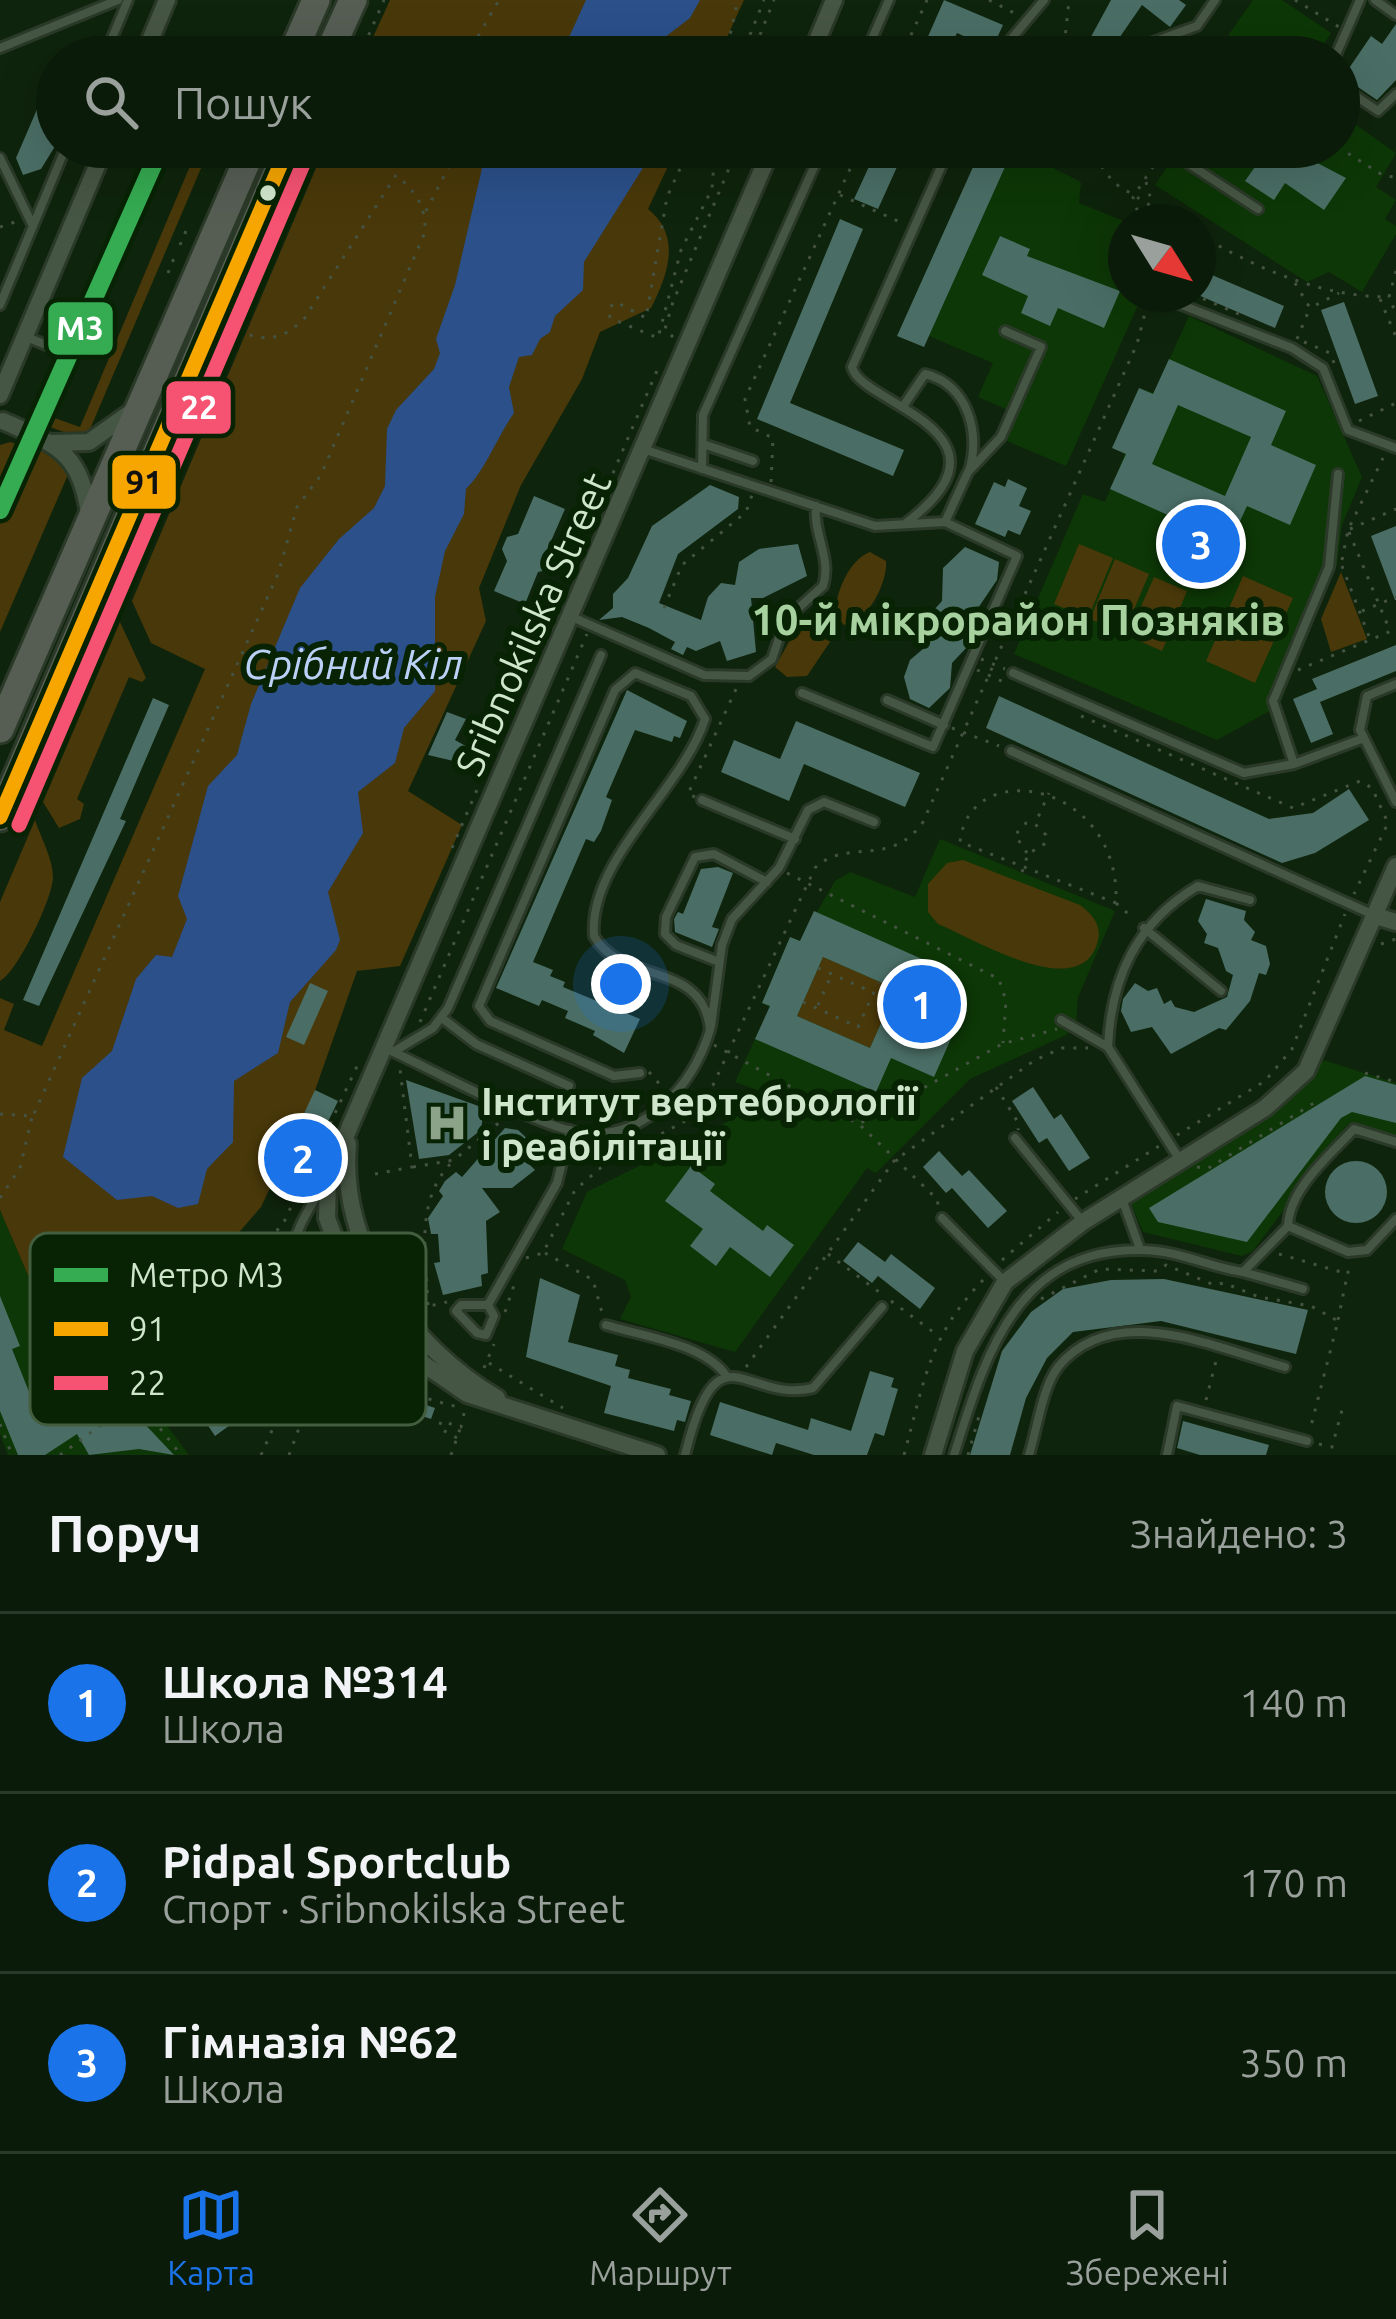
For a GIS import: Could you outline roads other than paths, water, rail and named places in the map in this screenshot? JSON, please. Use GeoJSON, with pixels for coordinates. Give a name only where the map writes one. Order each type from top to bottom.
{"type":"FeatureCollection","features":[{"type":"Feature","properties":{"kind":"highway"},"geometry":{"type":"LineString","coordinates":[[300,36],[316,0]]}},
{"type":"Feature","properties":{"kind":"highway"},"geometry":{"type":"LineString","coordinates":[[337,36],[352,0]]}},
{"type":"Feature","properties":{"kind":"highway"},"geometry":{"type":"LineString","coordinates":[[0,729],[244,168]]}},
{"type":"Feature","properties":{"kind":"highway"},"geometry":{"type":"LineString","coordinates":[[0,817],[279,168]]}},
{"type":"Feature","properties":{"kind":"street"},"geometry":{"type":"LineString","coordinates":[[152,36],[167,0]]}},
{"type":"Feature","properties":{"kind":"street"},"geometry":{"type":"LineString","coordinates":[[819,36],[834,0]]}},
{"type":"Feature","properties":{"kind":"street"},"geometry":{"type":"LineString","coordinates":[[0,395],[96,168]]}},
{"type":"Feature","properties":{"kind":"street","name":"Sribnokilska Street"},"geometry":{"type":"LineString","coordinates":[[332,1233],[325,1206],[328,1178],[646,450],[763,168]]}},
{"type":"Feature","properties":{"kind":"street"},"geometry":{"type":"LineString","coordinates":[[53,443],[88,442],[139,406]]}},
{"type":"Feature","properties":{"kind":"street"},"geometry":{"type":"LineString","coordinates":[[1,418],[53,443],[78,467],[90,522]]}},
{"type":"Feature","properties":{"kind":"street"},"geometry":{"type":"LineString","coordinates":[[933,1455],[965,1352],[1005,1282],[1084,1222],[1265,1108],[1306,1070],[1396,866]]}},
{"type":"Feature","properties":{"kind":"street"},"geometry":{"type":"LineString","coordinates":[[1376,916],[1396,922]]}},
{"type":"Feature","properties":{"kind":"street","name":"Sribnokilska Street"},"geometry":{"type":"LineString","coordinates":[[350,1126],[349,1201],[362,1233]]}},
{"type":"Feature","properties":{"kind":"street","name":"Sribnokilska Street"},"geometry":{"type":"LineString","coordinates":[[426,1339],[482,1389],[525,1411]]}},
{"type":"Feature","properties":{"kind":"street","name":"Sribnokilska Street"},"geometry":{"type":"LineString","coordinates":[[426,1366],[454,1388],[657,1455]]}},
{"type":"Feature","properties":{"kind":"lane"},"geometry":{"type":"LineString","coordinates":[[0,48],[118,0]]}},
{"type":"Feature","properties":{"kind":"lane"},"geometry":{"type":"LineString","coordinates":[[113,36],[128,0]]}},
{"type":"Feature","properties":{"kind":"lane"},"geometry":{"type":"LineString","coordinates":[[874,36],[890,0]]}},
{"type":"Feature","properties":{"kind":"lane"},"geometry":{"type":"LineString","coordinates":[[1013,36],[1044,0]]}},
{"type":"Feature","properties":{"kind":"lane"},"geometry":{"type":"LineString","coordinates":[[1169,36],[1197,26],[1215,0]]}},
{"type":"Feature","properties":{"kind":"lane"},"geometry":{"type":"LineString","coordinates":[[1344,36],[1360,0]]}},
{"type":"Feature","properties":{"kind":"lane"},"geometry":{"type":"LineString","coordinates":[[1375,0],[1396,15]]}},
{"type":"Feature","properties":{"kind":"lane"},"geometry":{"type":"LineString","coordinates":[[1360,99],[1378,111],[1396,94]]}},
{"type":"Feature","properties":{"kind":"lane"},"geometry":{"type":"LineString","coordinates":[[0,158],[31,222]]}},
{"type":"Feature","properties":{"kind":"lane"},"geometry":{"type":"LineString","coordinates":[[0,305],[56,168]]}},
{"type":"Feature","properties":{"kind":"lane"},"geometry":{"type":"LineString","coordinates":[[702,469],[703,415],[815,168]]}},
{"type":"Feature","properties":{"kind":"lane"},"geometry":{"type":"LineString","coordinates":[[904,525],[938,491],[947,463],[939,436],[904,405],[857,381],[852,367],[940,168]]}},
{"type":"Feature","properties":{"kind":"lane"},"geometry":{"type":"LineString","coordinates":[[1195,168],[1258,209]]}},
{"type":"Feature","properties":{"kind":"lane"},"geometry":{"type":"LineString","coordinates":[[1200,312],[1292,348],[1323,368],[1348,430],[1392,447]]}},
{"type":"Feature","properties":{"kind":"lane"},"geometry":{"type":"LineString","coordinates":[[968,472],[996,446],[1041,347],[1005,331]]}},
{"type":"Feature","properties":{"kind":"lane"},"geometry":{"type":"LineString","coordinates":[[24,336],[56,349]]}},
{"type":"Feature","properties":{"kind":"lane"},"geometry":{"type":"LineString","coordinates":[[904,405],[925,374],[951,389],[975,434],[968,472],[944,522]]}},
{"type":"Feature","properties":{"kind":"lane"},"geometry":{"type":"LineString","coordinates":[[706,445],[753,461]]}},
{"type":"Feature","properties":{"kind":"lane"},"geometry":{"type":"LineString","coordinates":[[646,450],[875,526],[944,522],[1017,556],[933,748],[802,693]]}},
{"type":"Feature","properties":{"kind":"lane"},"geometry":{"type":"LineString","coordinates":[[1294,764],[1273,701],[1329,567],[1338,473]]}},
{"type":"Feature","properties":{"kind":"lane"},"geometry":{"type":"LineString","coordinates":[[572,617],[704,675],[741,678],[772,659],[785,620],[823,586],[827,560],[814,524],[816,506]]}},
{"type":"Feature","properties":{"kind":"lane"},"geometry":{"type":"LineString","coordinates":[[382,1047],[411,1042],[442,1018],[601,655]]}},
{"type":"Feature","properties":{"kind":"lane"},"geometry":{"type":"LineString","coordinates":[[1013,673],[1244,773],[1294,764],[1364,739]]}},
{"type":"Feature","properties":{"kind":"lane"},"geometry":{"type":"LineString","coordinates":[[640,1073],[614,1076],[490,1022],[479,1006],[615,690],[627,675],[643,674],[691,696],[704,710],[702,727],[673,785],[626,842],[598,907],[594,936],[617,963],[658,970],[685,986],[705,1008],[710,1030]]}},
{"type":"Feature","properties":{"kind":"lane"},"geometry":{"type":"LineString","coordinates":[[1396,684],[1367,696],[1360,730],[1396,805]]}},
{"type":"Feature","properties":{"kind":"lane"},"geometry":{"type":"LineString","coordinates":[[887,700],[944,725]]}},
{"type":"Feature","properties":{"kind":"lane"},"geometry":{"type":"LineString","coordinates":[[1011,751],[1376,916]]}},
{"type":"Feature","properties":{"kind":"lane"},"geometry":{"type":"LineString","coordinates":[[702,800],[795,838]]}},
{"type":"Feature","properties":{"kind":"lane"},"geometry":{"type":"LineString","coordinates":[[382,1047],[570,1130],[602,1133],[644,1120],[681,1087],[707,1042],[719,962],[732,919],[779,868],[818,802],[874,822]]}},
{"type":"Feature","properties":{"kind":"lane"},"geometry":{"type":"LineString","coordinates":[[719,962],[676,945],[664,934],[686,870],[695,857],[714,854],[767,883]]}},
{"type":"Feature","properties":{"kind":"lane"},"geometry":{"type":"LineString","coordinates":[[1108,1047],[1109,1002],[1144,928],[1163,907],[1198,886],[1250,900]]}},
{"type":"Feature","properties":{"kind":"lane"},"geometry":{"type":"LineString","coordinates":[[1144,928],[1221,992]]}},
{"type":"Feature","properties":{"kind":"lane"},"geometry":{"type":"LineString","coordinates":[[442,1018],[476,1044],[569,1085]]}},
{"type":"Feature","properties":{"kind":"lane"},"geometry":{"type":"LineString","coordinates":[[1063,1023],[1108,1047],[1181,1161]]}},
{"type":"Feature","properties":{"kind":"lane"},"geometry":{"type":"LineString","coordinates":[[1243,1272],[1288,1226],[1288,1212],[1305,1184],[1354,1129],[1396,1142]]}},
{"type":"Feature","properties":{"kind":"lane"},"geometry":{"type":"LineString","coordinates":[[488,1305],[557,1184],[570,1130]]}},
{"type":"Feature","properties":{"kind":"lane"},"geometry":{"type":"LineString","coordinates":[[1016,1138],[1084,1222]]}},
{"type":"Feature","properties":{"kind":"lane"},"geometry":{"type":"LineString","coordinates":[[293,1233],[328,1178]]}},
{"type":"Feature","properties":{"kind":"lane"},"geometry":{"type":"LineString","coordinates":[[1122,1198],[1139,1250]]}},
{"type":"Feature","properties":{"kind":"lane"},"geometry":{"type":"LineString","coordinates":[[942,1218],[1005,1282]]}},
{"type":"Feature","properties":{"kind":"lane"},"geometry":{"type":"LineString","coordinates":[[1288,1226],[1348,1252],[1366,1250],[1396,1219]]}},
{"type":"Feature","properties":{"kind":"lane"},"geometry":{"type":"LineString","coordinates":[[954,1455],[985,1355],[1024,1295],[1089,1259],[1139,1250],[1190,1255],[1303,1289]]}},
{"type":"Feature","properties":{"kind":"lane"},"geometry":{"type":"LineString","coordinates":[[461,1305],[488,1305],[494,1316],[486,1335],[477,1334],[456,1311],[461,1305]]}},
{"type":"Feature","properties":{"kind":"lane"},"geometry":{"type":"LineString","coordinates":[[606,1324],[701,1355],[732,1376],[792,1389],[813,1388],[882,1306]]}},
{"type":"Feature","properties":{"kind":"lane"},"geometry":{"type":"LineString","coordinates":[[1029,1455],[1055,1370],[1080,1346],[1108,1335],[1152,1331],[1285,1367]]}},
{"type":"Feature","properties":{"kind":"lane"},"geometry":{"type":"LineString","coordinates":[[686,1455],[700,1409],[732,1376]]}},
{"type":"Feature","properties":{"kind":"lane"},"geometry":{"type":"LineString","coordinates":[[1167,1455],[1177,1406],[1307,1441]]}},
{"type":"Feature","properties":{"kind":"water"},"geometry":{"type":"Polygon","coordinates":[[[586,0],[700,0],[690,18],[666,36],[570,36],[586,0]]]}},
{"type":"Feature","properties":{"kind":"water","name":"Срібний Кіл"},"geometry":{"type":"Polygon","coordinates":[[[482,168],[643,168],[584,262],[583,290],[555,316],[550,332],[532,355],[519,357],[509,387],[514,413],[466,489],[464,514],[445,551],[435,597],[435,691],[404,728],[395,763],[358,792],[363,833],[328,892],[340,940],[336,950],[290,1002],[278,1053],[234,1081],[233,1142],[207,1169],[198,1204],[178,1208],[152,1196],[117,1200],[63,1157],[82,1078],[112,1051],[136,979],[156,955],[172,957],[187,919],[178,896],[208,786],[237,755],[251,704],[300,588],[339,539],[374,508],[385,486],[387,429],[396,410],[434,369],[440,353],[436,339],[455,285],[482,168]]]}},
{"type":"Feature","properties":{"kind":"metro line","name":"M3"},"geometry":{"type":"LineString","coordinates":[[0,510],[152,168]]}},
{"type":"Feature","properties":{"kind":"place","name":"Гімназія №62"},"geometry":{"type":"Point","coordinates":[1201,544]}},
{"type":"Feature","properties":{"kind":"place","name":"Школа №314"},"geometry":{"type":"Point","coordinates":[922,1004]}},
{"type":"Feature","properties":{"kind":"place","name":"Інститут вертебрології і реабілітації"},"geometry":{"type":"Point","coordinates":[447,1123]}},
{"type":"Feature","properties":{"kind":"place","name":"Pidpal Sportclub"},"geometry":{"type":"Point","coordinates":[303,1158]}},
{"type":"Feature","properties":{"kind":"district","name":"10-й мікрорайон Позняків"},"geometry":{"type":"Point","coordinates":[1018,620]}}]}
